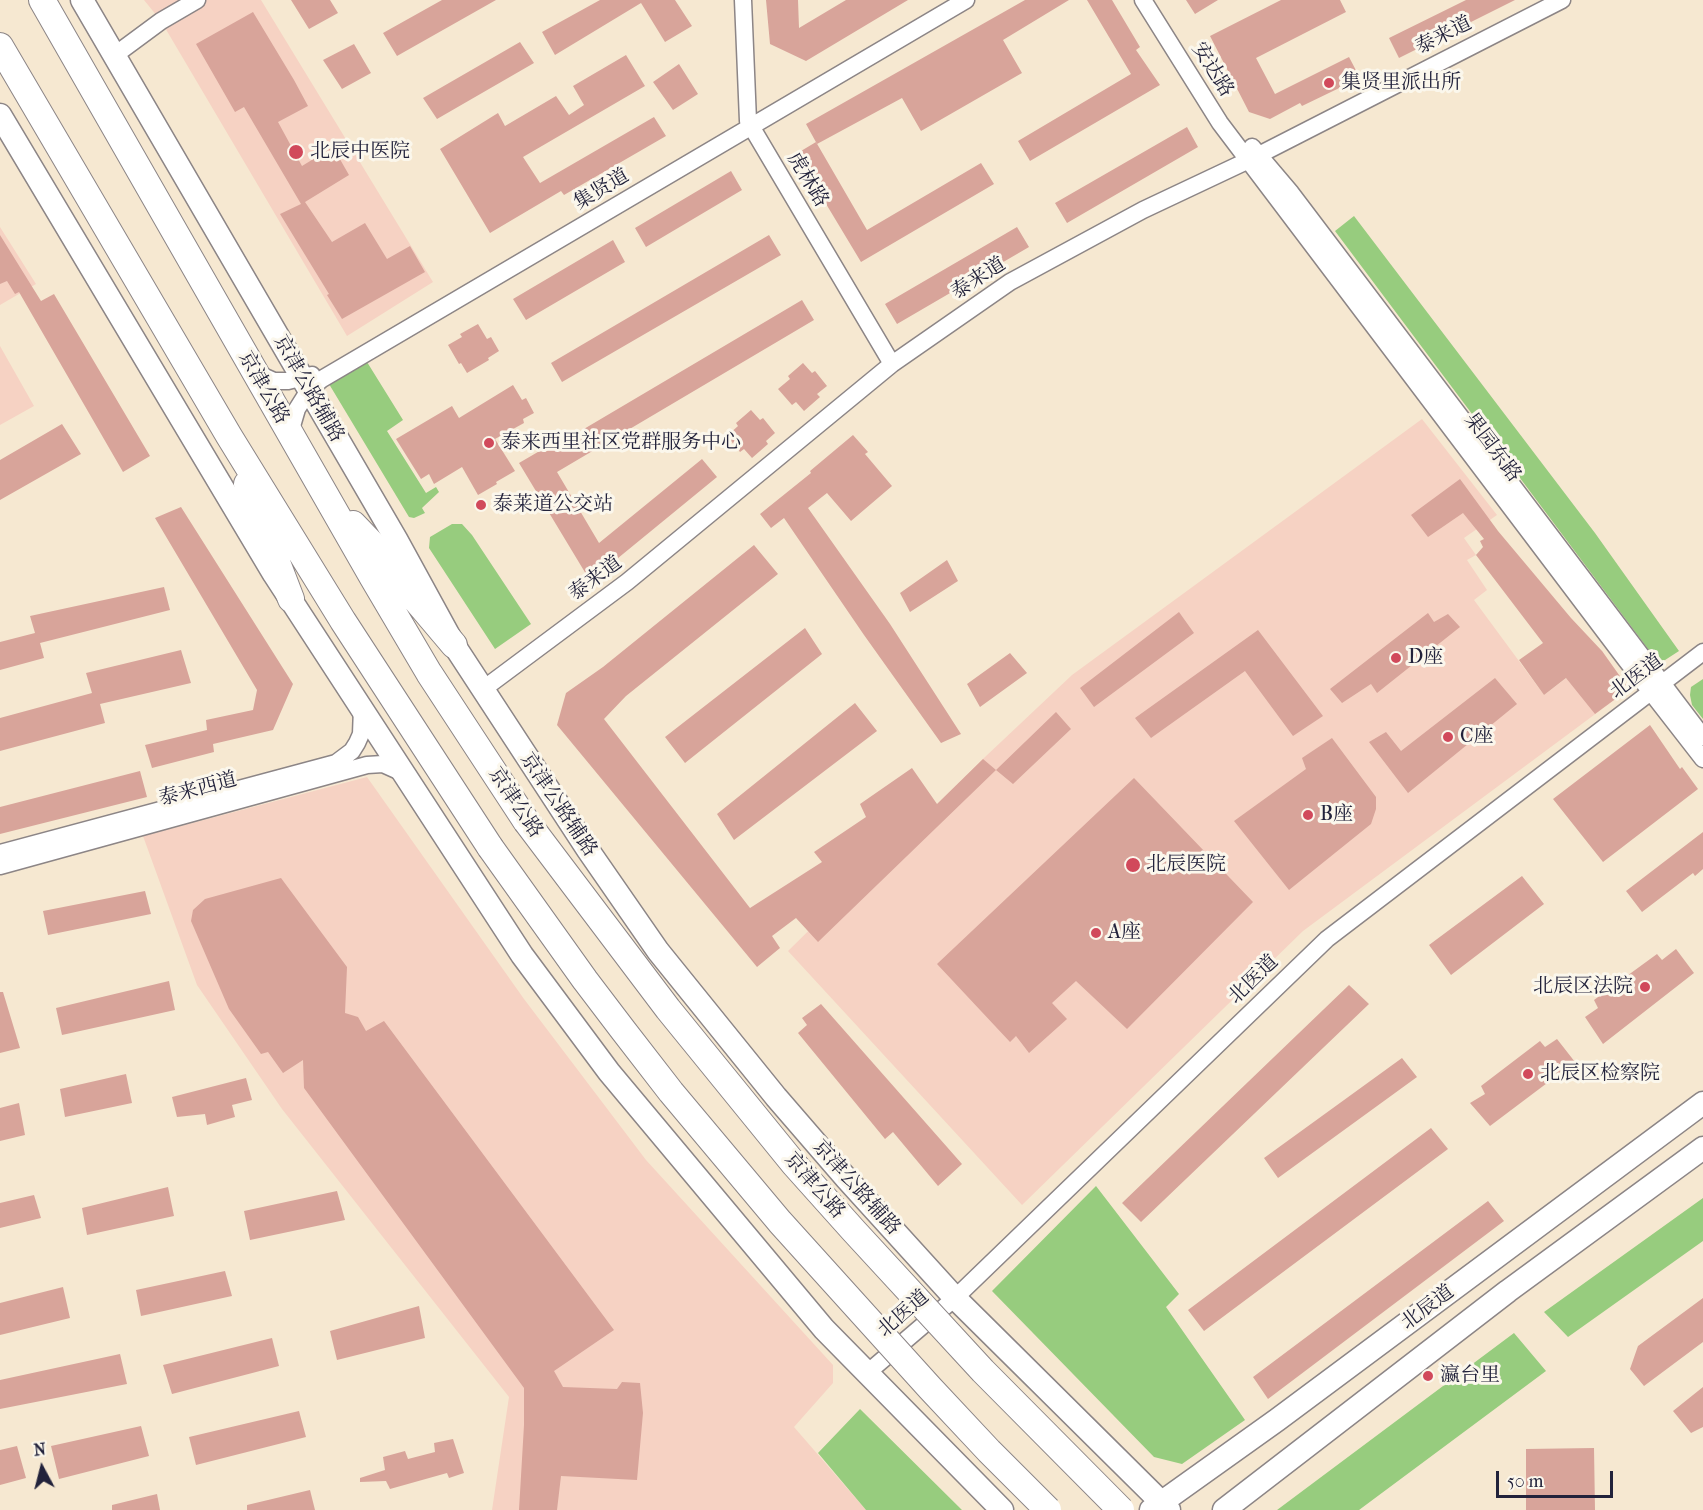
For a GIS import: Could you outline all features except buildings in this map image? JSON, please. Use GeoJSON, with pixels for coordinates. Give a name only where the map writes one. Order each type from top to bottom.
{"type":"FeatureCollection","features":[{"type":"Feature","properties":{"kind":"highway","name":"京津公路"},"geometry":{"type":"LineString","coordinates":[[42,0],[253,371],[429,673],[526,821],[668,1009],[794,1164],[983,1371],[1121,1510]]}},
{"type":"Feature","properties":{"kind":"highway"},"geometry":{"type":"LineString","coordinates":[[0,46],[229,436],[343,621],[490,847],[585,980],[671,1092],[780,1222],[937,1395],[1048,1510]]}},
{"type":"Feature","properties":{"kind":"highway"},"geometry":{"type":"LineString","coordinates":[[229,436],[265,537],[291,599]]}},
{"type":"Feature","properties":{"kind":"highway"},"geometry":{"type":"LineString","coordinates":[[324,491],[378,550],[454,645]]}},
{"type":"Feature","properties":{"kind":"main road","name":"京津公路辅路"},"geometry":{"type":"LineString","coordinates":[[82,0],[396,539],[454,645],[658,951],[776,1097],[846,1178],[955,1298],[1160,1508]]}},
{"type":"Feature","properties":{"kind":"main road"},"geometry":{"type":"LineString","coordinates":[[0,115],[291,599],[522,955],[609,1072],[824,1329],[1002,1510]]}},
{"type":"Feature","properties":{"kind":"main road","name":"北辰道"},"geometry":{"type":"LineString","coordinates":[[1160,1508],[1703,1103]]}},
{"type":"Feature","properties":{"kind":"main road","name":"北辰道"},"geometry":{"type":"LineString","coordinates":[[1224,1510],[1508,1291],[1703,1148]]}},
{"type":"Feature","properties":{"kind":"street"},"geometry":{"type":"LineString","coordinates":[[115,55],[161,21],[197,0]]}},
{"type":"Feature","properties":{"kind":"street","name":"虎林路"},"geometry":{"type":"LineString","coordinates":[[743,0],[749,124],[892,364]]}},
{"type":"Feature","properties":{"kind":"street","name":"集贤道"},"geometry":{"type":"LineString","coordinates":[[294,440],[292,426],[305,385],[322,380],[951,0]]}},
{"type":"Feature","properties":{"kind":"street","name":"集贤道"},"geometry":{"type":"LineString","coordinates":[[749,124],[966,0]]}},
{"type":"Feature","properties":{"kind":"street","name":"安达路"},"geometry":{"type":"LineString","coordinates":[[1143,0],[1220,123],[1254,158]]}},
{"type":"Feature","properties":{"kind":"street","name":"安达路"},"geometry":{"type":"LineString","coordinates":[[1151,0],[1254,158]]}},
{"type":"Feature","properties":{"kind":"street","name":"泰来道"},"geometry":{"type":"LineString","coordinates":[[482,690],[627,582],[892,364],[1010,282],[1143,210],[1254,158],[1562,0]]}},
{"type":"Feature","properties":{"kind":"street","name":"果园东路"},"geometry":{"type":"LineString","coordinates":[[1254,158],[1656,688],[1703,759]]}},
{"type":"Feature","properties":{"kind":"street"},"geometry":{"type":"LineString","coordinates":[[253,371],[274,381],[305,385]]}},
{"type":"Feature","properties":{"kind":"street","name":"北医道"},"geometry":{"type":"LineString","coordinates":[[866,1374],[955,1298],[1326,939],[1703,652]]}},
{"type":"Feature","properties":{"kind":"street","name":"果园东路"},"geometry":{"type":"LineString","coordinates":[[1656,688],[1703,737]]}},
{"type":"Feature","properties":{"kind":"street","name":"泰来西道"},"geometry":{"type":"LineString","coordinates":[[0,853],[336,762],[352,751],[361,734],[362,707]]}},
{"type":"Feature","properties":{"kind":"street","name":"泰来西道"},"geometry":{"type":"LineString","coordinates":[[0,866],[367,765],[383,764],[405,774]]}},
{"type":"Feature","properties":{"kind":"shaded area","name":"北辰中医院"},"geometry":{"type":"Polygon","coordinates":[[[144,0],[261,0],[433,282],[347,336],[161,21],[144,0]]]}},
{"type":"Feature","properties":{"kind":"shaded area"},"geometry":{"type":"Polygon","coordinates":[[[0,227],[36,284],[0,305],[0,227]]]}},
{"type":"Feature","properties":{"kind":"shaded area"},"geometry":{"type":"Polygon","coordinates":[[[0,346],[34,406],[0,425],[0,346]]]}},
{"type":"Feature","properties":{"kind":"shaded area","name":"北辰医院"},"geometry":{"type":"Polygon","coordinates":[[[1422,419],[1497,515],[1464,538],[1476,555],[1467,560],[1487,590],[1474,600],[1544,695],[1602,651],[1629,689],[1303,931],[1022,1205],[788,951],[985,757],[1072,675],[1422,419]]]}},
{"type":"Feature","properties":{"kind":"shaded area"},"geometry":{"type":"Polygon","coordinates":[[[367,777],[524,999],[646,1160],[833,1365],[833,1383],[794,1427],[866,1510],[492,1510],[509,1397],[282,1109],[197,985],[143,836],[367,777]]]}},
{"type":"Feature","properties":{"kind":"green space"},"geometry":{"type":"Polygon","coordinates":[[[1354,216],[1595,533],[1679,651],[1662,662],[1654,657],[1335,231],[1354,216]]]}},
{"type":"Feature","properties":{"kind":"green space"},"geometry":{"type":"Polygon","coordinates":[[[367,362],[403,420],[387,431],[426,493],[436,487],[439,492],[422,508],[425,513],[414,518],[409,517],[329,384],[367,362]]]}},
{"type":"Feature","properties":{"kind":"green space"},"geometry":{"type":"Polygon","coordinates":[[[452,524],[462,524],[472,535],[531,624],[495,649],[429,548],[430,537],[452,524]]]}},
{"type":"Feature","properties":{"kind":"green space"},"geometry":{"type":"Polygon","coordinates":[[[1703,679],[1703,719],[1692,705],[1690,695],[1691,687],[1703,679]]]}},
{"type":"Feature","properties":{"kind":"green space"},"geometry":{"type":"Polygon","coordinates":[[[1096,1186],[1179,1294],[1166,1307],[1245,1420],[1182,1464],[1154,1457],[992,1291],[1096,1186]]]}},
{"type":"Feature","properties":{"kind":"green space"},"geometry":{"type":"Polygon","coordinates":[[[1703,1198],[1703,1241],[1568,1337],[1544,1312],[1703,1198]]]}},
{"type":"Feature","properties":{"kind":"green space"},"geometry":{"type":"Polygon","coordinates":[[[1514,1333],[1546,1371],[1359,1510],[1277,1510],[1514,1333]]]}},
{"type":"Feature","properties":{"kind":"green space"},"geometry":{"type":"Polygon","coordinates":[[[860,1409],[962,1510],[866,1510],[818,1453],[860,1409]]]}},
{"type":"Feature","properties":{"kind":"place","name":"集贤里派出所"},"geometry":{"type":"Point","coordinates":[1329,83]}},
{"type":"Feature","properties":{"kind":"place","name":"北辰中医院"},"geometry":{"type":"Point","coordinates":[296,152]}},
{"type":"Feature","properties":{"kind":"place","name":"泰来西里社区党群服务中心"},"geometry":{"type":"Point","coordinates":[489,443]}},
{"type":"Feature","properties":{"kind":"place","name":"泰莱道公交站"},"geometry":{"type":"Point","coordinates":[481,505]}},
{"type":"Feature","properties":{"kind":"place","name":"D座"},"geometry":{"type":"Point","coordinates":[1396,658]}},
{"type":"Feature","properties":{"kind":"place","name":"C座"},"geometry":{"type":"Point","coordinates":[1448,737]}},
{"type":"Feature","properties":{"kind":"place","name":"B座"},"geometry":{"type":"Point","coordinates":[1308,815]}},
{"type":"Feature","properties":{"kind":"place","name":"北辰医院"},"geometry":{"type":"Point","coordinates":[1133,865]}},
{"type":"Feature","properties":{"kind":"place","name":"A座"},"geometry":{"type":"Point","coordinates":[1096,933]}},
{"type":"Feature","properties":{"kind":"place","name":"北辰区法院"},"geometry":{"type":"Point","coordinates":[1645,987]}},
{"type":"Feature","properties":{"kind":"place","name":"北辰区检察院"},"geometry":{"type":"Point","coordinates":[1528,1074]}},
{"type":"Feature","properties":{"kind":"place","name":"瀛台里"},"geometry":{"type":"Point","coordinates":[1428,1376]}}]}
